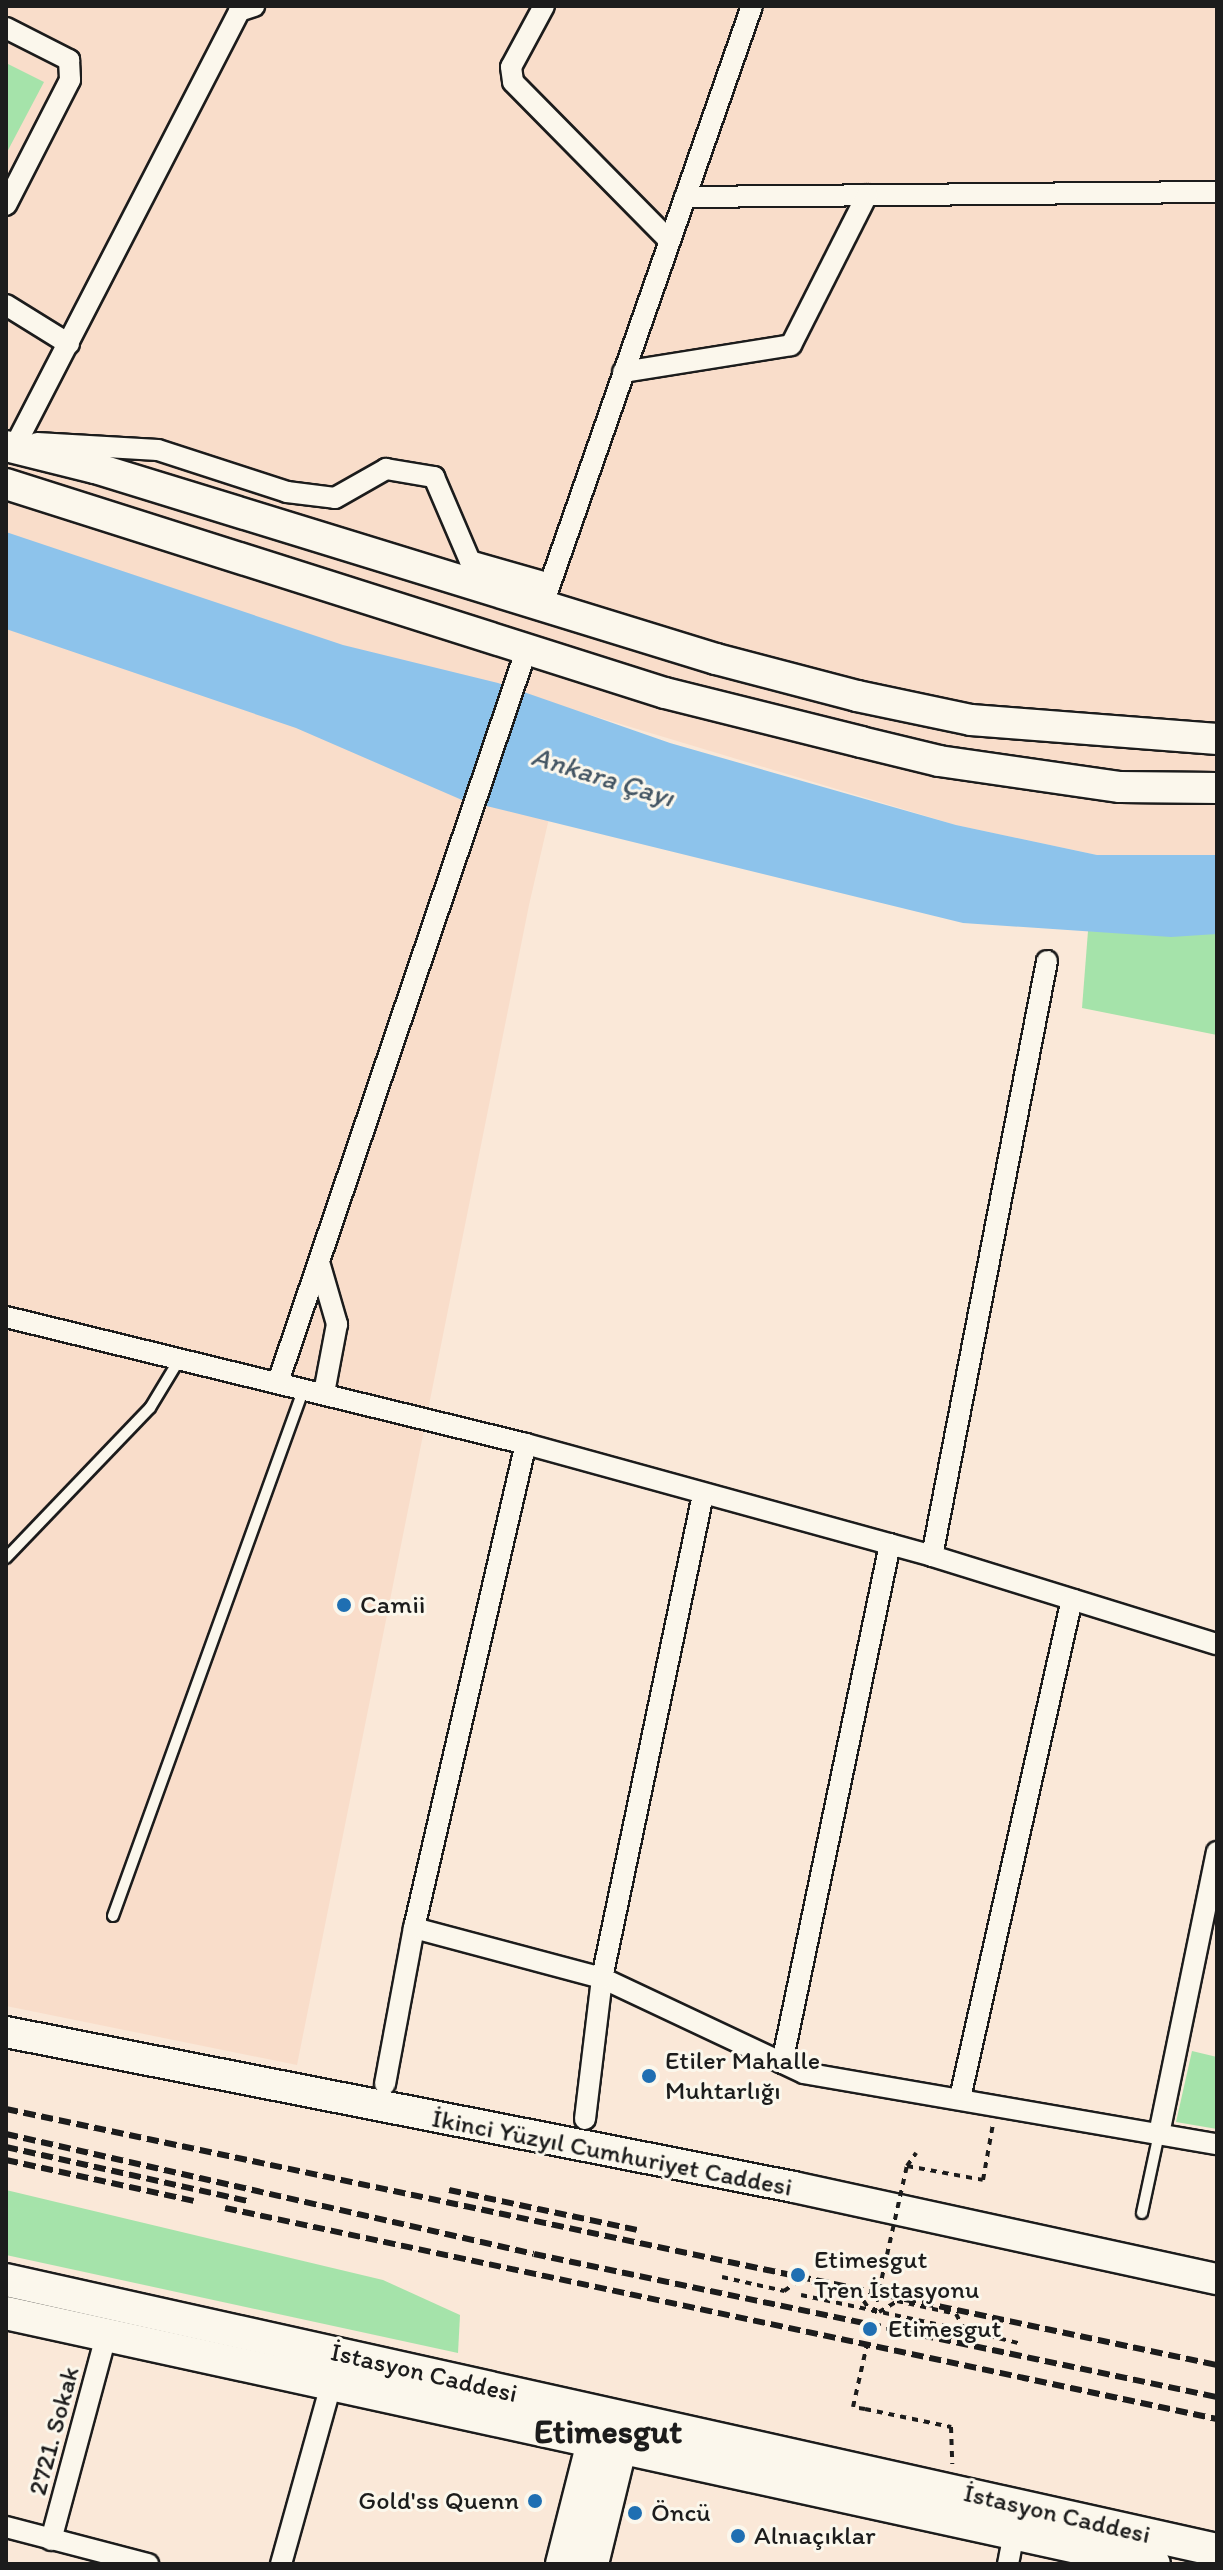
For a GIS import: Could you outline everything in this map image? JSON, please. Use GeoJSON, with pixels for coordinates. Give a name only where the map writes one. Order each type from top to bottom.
{"type":"FeatureCollection","features":[{"type":"Feature","properties":{"kind":"main road"},"geometry":{"type":"LineString","coordinates":[[10,439],[95,468],[547,594],[716,659],[971,720],[1217,739]]}},
{"type":"Feature","properties":{"kind":"main road"},"geometry":{"type":"LineString","coordinates":[[6,484],[665,693],[939,761],[1120,787],[1217,788]]}},
{"type":"Feature","properties":{"kind":"main road"},"geometry":{"type":"LineString","coordinates":[[527,648],[547,594]]}},
{"type":"Feature","properties":{"kind":"main road","name":"İkinci Yüzyıl Cumhuriyet Caddesi"},"geometry":{"type":"LineString","coordinates":[[6,2032],[794,2187],[1217,2279]]}},
{"type":"Feature","properties":{"kind":"main road","name":"İstasyon Caddesi"},"geometry":{"type":"LineString","coordinates":[[6,2280],[1217,2550]]}},
{"type":"Feature","properties":{"kind":"main road","name":"İstasyon Caddesi"},"geometry":{"type":"LineString","coordinates":[[6,2313],[606,2447],[1011,2549],[1154,2564]]}},
{"type":"Feature","properties":{"kind":"main road"},"geometry":{"type":"LineString","coordinates":[[562,2564],[606,2447],[614,2416]]}},
{"type":"Feature","properties":{"kind":"main road"},"geometry":{"type":"LineString","coordinates":[[592,2564],[606,2447]]}},
{"type":"Feature","properties":{"kind":"street"},"geometry":{"type":"LineString","coordinates":[[254,6],[239,11],[69,344],[10,439],[158,450],[287,492],[335,498],[386,469],[434,477],[470,561],[547,594],[752,6]]}},
{"type":"Feature","properties":{"kind":"street"},"geometry":{"type":"LineString","coordinates":[[544,6],[511,67],[513,82],[670,241]]}},
{"type":"Feature","properties":{"kind":"street"},"geometry":{"type":"LineString","coordinates":[[6,28],[69,60],[70,80],[6,205]]}},
{"type":"Feature","properties":{"kind":"street"},"geometry":{"type":"LineString","coordinates":[[685,197],[1217,192]]}},
{"type":"Feature","properties":{"kind":"street"},"geometry":{"type":"LineString","coordinates":[[623,372],[791,345],[867,195]]}},
{"type":"Feature","properties":{"kind":"street"},"geometry":{"type":"LineString","coordinates":[[6,305],[69,344]]}},
{"type":"Feature","properties":{"kind":"street"},"geometry":{"type":"LineString","coordinates":[[278,1382],[527,648]]}},
{"type":"Feature","properties":{"kind":"street"},"geometry":{"type":"LineString","coordinates":[[932,1556],[1047,961]]}},
{"type":"Feature","properties":{"kind":"street"},"geometry":{"type":"LineString","coordinates":[[314,1391],[337,1324],[319,1262]]}},
{"type":"Feature","properties":{"kind":"street"},"geometry":{"type":"LineString","coordinates":[[6,1317],[526,1444],[932,1556],[1217,1644]]}},
{"type":"Feature","properties":{"kind":"street"},"geometry":{"type":"LineString","coordinates":[[385,2084],[414,1928],[526,1444]]}},
{"type":"Feature","properties":{"kind":"street"},"geometry":{"type":"LineString","coordinates":[[585,2119],[602,1978],[703,1493]]}},
{"type":"Feature","properties":{"kind":"street"},"geometry":{"type":"LineString","coordinates":[[782,2063],[890,1544]]}},
{"type":"Feature","properties":{"kind":"street"},"geometry":{"type":"LineString","coordinates":[[960,2098],[1072,1599]]}},
{"type":"Feature","properties":{"kind":"street"},"geometry":{"type":"LineString","coordinates":[[1159,2134],[1217,1852]]}},
{"type":"Feature","properties":{"kind":"street"},"geometry":{"type":"LineString","coordinates":[[414,1928],[602,1978],[804,2073],[1217,2144]]}},
{"type":"Feature","properties":{"kind":"street","name":"2721. Sokak"},"geometry":{"type":"LineString","coordinates":[[51,2540],[106,2336]]}},
{"type":"Feature","properties":{"kind":"street"},"geometry":{"type":"LineString","coordinates":[[281,2564],[331,2385]]}},
{"type":"Feature","properties":{"kind":"street"},"geometry":{"type":"LineString","coordinates":[[6,2527],[51,2540],[89,2558],[148,2564]]}},
{"type":"Feature","properties":{"kind":"lane"},"geometry":{"type":"LineString","coordinates":[[6,1558],[150,1408],[179,1360]]}},
{"type":"Feature","properties":{"kind":"lane"},"geometry":{"type":"LineString","coordinates":[[113,1916],[314,1391]]}},
{"type":"Feature","properties":{"kind":"lane"},"geometry":{"type":"LineString","coordinates":[[1142,2213],[1159,2134]]}},
{"type":"Feature","properties":{"kind":"path"},"geometry":{"type":"LineString","coordinates":[[907,2166],[983,2180],[996,2104]]}},
{"type":"Feature","properties":{"kind":"path"},"geometry":{"type":"LineString","coordinates":[[916,2153],[907,2166],[853,2407],[951,2427],[953,2491]]}},
{"type":"Feature","properties":{"kind":"path"},"geometry":{"type":"LineString","coordinates":[[722,2277],[784,2291],[800,2280],[857,2291],[874,2311]]}},
{"type":"Feature","properties":{"kind":"path"},"geometry":{"type":"LineString","coordinates":[[801,2295],[950,2327]]}},
{"type":"Feature","properties":{"kind":"path"},"geometry":{"type":"LineString","coordinates":[[874,2311],[897,2301],[912,2304],[956,2314],[971,2332],[1018,2343]]}},
{"type":"Feature","properties":{"kind":"shaded area"},"geometry":{"type":"Polygon","coordinates":[[[6,6],[1217,6],[1217,855],[1097,855],[956,825],[574,710],[529,905],[297,2065],[6,2006],[6,6]]]}},
{"type":"Feature","properties":{"kind":"green space"},"geometry":{"type":"Polygon","coordinates":[[[6,63],[44,82],[6,154],[6,63]]]}},
{"type":"Feature","properties":{"kind":"green space"},"geometry":{"type":"Polygon","coordinates":[[[1088,931],[1217,934],[1217,1035],[1082,1008],[1088,931]]]}},
{"type":"Feature","properties":{"kind":"green space"},"geometry":{"type":"Polygon","coordinates":[[[1192,2051],[1217,2057],[1217,2129],[1176,2122],[1192,2051]]]}},
{"type":"Feature","properties":{"kind":"green space"},"geometry":{"type":"Polygon","coordinates":[[[6,2190],[383,2280],[460,2315],[458,2353],[6,2255],[6,2190]]]}},
{"type":"Feature","properties":{"kind":"water","name":"Ankara Çayı"},"geometry":{"type":"Polygon","coordinates":[[[6,532],[343,645],[498,683],[670,743],[956,825],[1097,855],[1217,855],[1217,934],[1171,937],[963,923],[462,800],[296,728],[6,629],[6,532]]]}},
{"type":"Feature","properties":{"kind":"railway"},"geometry":{"type":"LineString","coordinates":[[6,2109],[1217,2365]]}},
{"type":"Feature","properties":{"kind":"railway"},"geometry":{"type":"LineString","coordinates":[[6,2134],[534,2254],[1217,2397]]}},
{"type":"Feature","properties":{"kind":"railway"},"geometry":{"type":"LineString","coordinates":[[6,2147],[247,2201]]}},
{"type":"Feature","properties":{"kind":"railway"},"geometry":{"type":"LineString","coordinates":[[6,2160],[194,2201]]}},
{"type":"Feature","properties":{"kind":"railway"},"geometry":{"type":"LineString","coordinates":[[449,2190],[637,2230]]}},
{"type":"Feature","properties":{"kind":"railway"},"geometry":{"type":"LineString","coordinates":[[225,2208],[1217,2419]]}},
{"type":"Feature","properties":{"kind":"place","name":"Camii"},"geometry":{"type":"Point","coordinates":[344,1605]}},
{"type":"Feature","properties":{"kind":"place","name":"Etiler Mahalle Muhtarlığı"},"geometry":{"type":"Point","coordinates":[649,2076]}},
{"type":"Feature","properties":{"kind":"place","name":"Etimesgut Tren İstasyonu"},"geometry":{"type":"Point","coordinates":[798,2275]}},
{"type":"Feature","properties":{"kind":"place","name":"Etimesgut"},"geometry":{"type":"Point","coordinates":[870,2329]}},
{"type":"Feature","properties":{"kind":"place","name":"Gold'ss Quenn"},"geometry":{"type":"Point","coordinates":[535,2501]}},
{"type":"Feature","properties":{"kind":"place","name":"Öncü"},"geometry":{"type":"Point","coordinates":[635,2513]}},
{"type":"Feature","properties":{"kind":"place","name":"Alnıaçıklar"},"geometry":{"type":"Point","coordinates":[738,2536]}},
{"type":"Feature","properties":{"kind":"district","name":"Etimesgut"},"geometry":{"type":"Point","coordinates":[608,2432]}}]}
